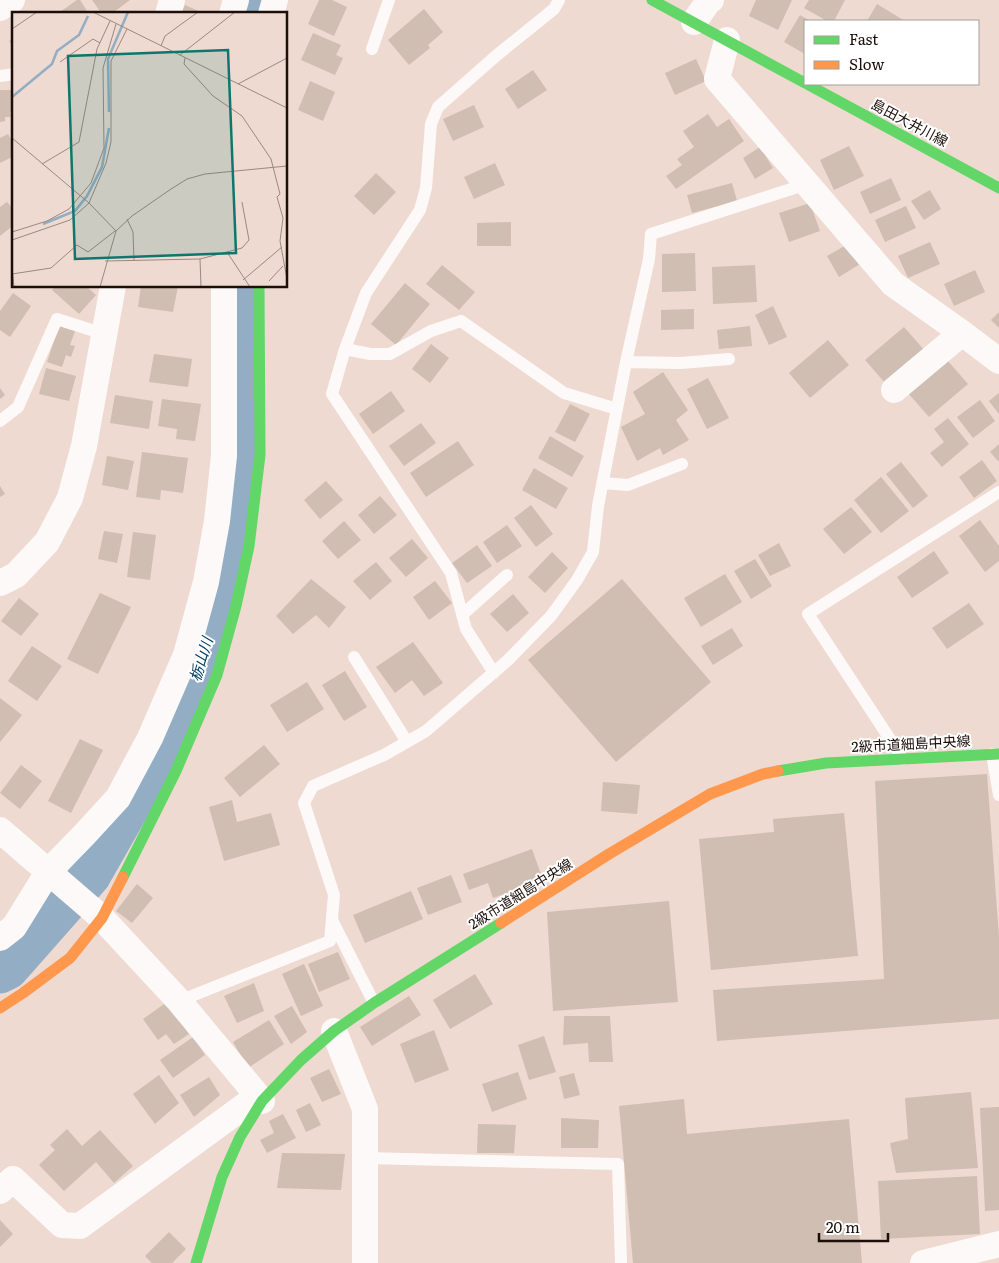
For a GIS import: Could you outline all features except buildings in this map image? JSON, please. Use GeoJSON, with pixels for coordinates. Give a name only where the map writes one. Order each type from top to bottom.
{"type":"FeatureCollection","features":[{"type":"Feature","properties":{"kind":"street"},"geometry":{"type":"LineString","coordinates":[[0,8],[12,0]]}},
{"type":"Feature","properties":{"kind":"street","name":"島田大井川線"},"geometry":{"type":"LineString","coordinates":[[652,0],[804,82]]}},
{"type":"Feature","properties":{"kind":"street"},"geometry":{"type":"LineString","coordinates":[[694,22],[711,0]]}},
{"type":"Feature","properties":{"kind":"street"},"geometry":{"type":"LineString","coordinates":[[727,40],[717,79],[893,284],[999,361]]}},
{"type":"Feature","properties":{"kind":"street","name":"島田大井川線"},"geometry":{"type":"LineString","coordinates":[[813,85],[830,90],[999,188]]}},
{"type":"Feature","properties":{"kind":"street"},"geometry":{"type":"LineString","coordinates":[[0,583],[16,575],[47,542],[70,498],[84,446],[113,288]]}},
{"type":"Feature","properties":{"kind":"street"},"geometry":{"type":"LineString","coordinates":[[0,938],[14,927],[48,872],[118,798],[150,738],[186,655],[206,582],[218,512],[224,456],[224,288]]}},
{"type":"Feature","properties":{"kind":"street"},"geometry":{"type":"LineString","coordinates":[[0,1008],[70,958],[102,918],[176,771],[216,675],[236,606],[248,546],[260,455],[259,288]]}},
{"type":"Feature","properties":{"kind":"street"},"geometry":{"type":"LineString","coordinates":[[894,390],[962,333]]}},
{"type":"Feature","properties":{"kind":"street","name":"2級市道細島中央線"},"geometry":{"type":"LineString","coordinates":[[196,1263],[222,1177],[260,1099],[334,1031],[374,1003],[609,854],[710,794],[763,774],[826,763],[995,754]]}},
{"type":"Feature","properties":{"kind":"street"},"geometry":{"type":"LineString","coordinates":[[0,830],[102,918],[179,1001],[260,1099],[80,1226],[62,1225],[13,1178],[0,1191]]}},
{"type":"Feature","properties":{"kind":"street"},"geometry":{"type":"LineString","coordinates":[[334,1031],[365,1109],[365,1263]]}},
{"type":"Feature","properties":{"kind":"street"},"geometry":{"type":"LineString","coordinates":[[939,1261],[999,1244]]}},
{"type":"Feature","properties":{"kind":"lane"},"geometry":{"type":"LineString","coordinates":[[372,49],[389,0]]}},
{"type":"Feature","properties":{"kind":"lane"},"geometry":{"type":"LineString","coordinates":[[494,673],[466,630],[451,573],[332,394],[345,349],[366,293],[420,210],[426,188],[431,124],[438,107],[497,55],[554,9],[559,0]]}},
{"type":"Feature","properties":{"kind":"lane"},"geometry":{"type":"LineString","coordinates":[[179,1001],[330,941],[334,895],[304,803],[313,786],[384,755],[426,731],[508,660],[551,616],[577,580],[593,552],[598,506],[626,362],[649,258],[651,234],[807,184]]}},
{"type":"Feature","properties":{"kind":"lane"},"geometry":{"type":"LineString","coordinates":[[0,421],[18,406],[57,319],[104,334]]}},
{"type":"Feature","properties":{"kind":"lane"},"geometry":{"type":"LineString","coordinates":[[345,349],[370,354],[390,354],[431,331],[461,321],[564,393],[617,409]]}},
{"type":"Feature","properties":{"kind":"lane"},"geometry":{"type":"LineString","coordinates":[[626,362],[681,363],[729,359]]}},
{"type":"Feature","properties":{"kind":"lane"},"geometry":{"type":"LineString","coordinates":[[603,483],[628,485],[682,464]]}},
{"type":"Feature","properties":{"kind":"lane"},"geometry":{"type":"LineString","coordinates":[[904,759],[808,614],[999,492]]}},
{"type":"Feature","properties":{"kind":"lane"},"geometry":{"type":"LineString","coordinates":[[462,614],[507,575]]}},
{"type":"Feature","properties":{"kind":"lane"},"geometry":{"type":"LineString","coordinates":[[354,657],[407,742]]}},
{"type":"Feature","properties":{"kind":"lane"},"geometry":{"type":"LineString","coordinates":[[995,754],[999,796]]}},
{"type":"Feature","properties":{"kind":"lane"},"geometry":{"type":"LineString","coordinates":[[332,920],[374,1003]]}},
{"type":"Feature","properties":{"kind":"lane"},"geometry":{"type":"LineString","coordinates":[[365,1158],[618,1164],[621,1263]]}},
{"type":"Feature","properties":{"kind":"waterway","name":"栃山川"},"geometry":{"type":"LineString","coordinates":[[257,12],[262,0]]}},
{"type":"Feature","properties":{"kind":"waterway","name":"栃山川"},"geometry":{"type":"LineString","coordinates":[[0,973],[8,969],[90,876],[187,702],[225,580],[242,459],[242,288]]}},
{"type":"Feature","properties":{"kind":"traffic: fast"},"geometry":{"type":"LineString","coordinates":[[652,0],[804,82]]}},
{"type":"Feature","properties":{"kind":"traffic: fast"},"geometry":{"type":"LineString","coordinates":[[809,85],[999,188]]}},
{"type":"Feature","properties":{"kind":"traffic: fast"},"geometry":{"type":"LineString","coordinates":[[123,877],[176,771],[217,675],[236,606],[249,546],[260,455],[259,288]]}},
{"type":"Feature","properties":{"kind":"traffic: fast"},"geometry":{"type":"LineString","coordinates":[[778,771],[826,763],[999,754]]}},
{"type":"Feature","properties":{"kind":"traffic: fast"},"geometry":{"type":"LineString","coordinates":[[196,1263],[222,1177],[240,1137],[262,1101],[301,1060],[334,1031],[374,1003],[501,923]]}},
{"type":"Feature","properties":{"kind":"traffic: slow"},"geometry":{"type":"LineString","coordinates":[[501,923],[609,854],[710,794],[763,774],[778,771]]}},
{"type":"Feature","properties":{"kind":"traffic: slow"},"geometry":{"type":"LineString","coordinates":[[0,1008],[70,958],[102,918],[123,877]]}}]}
